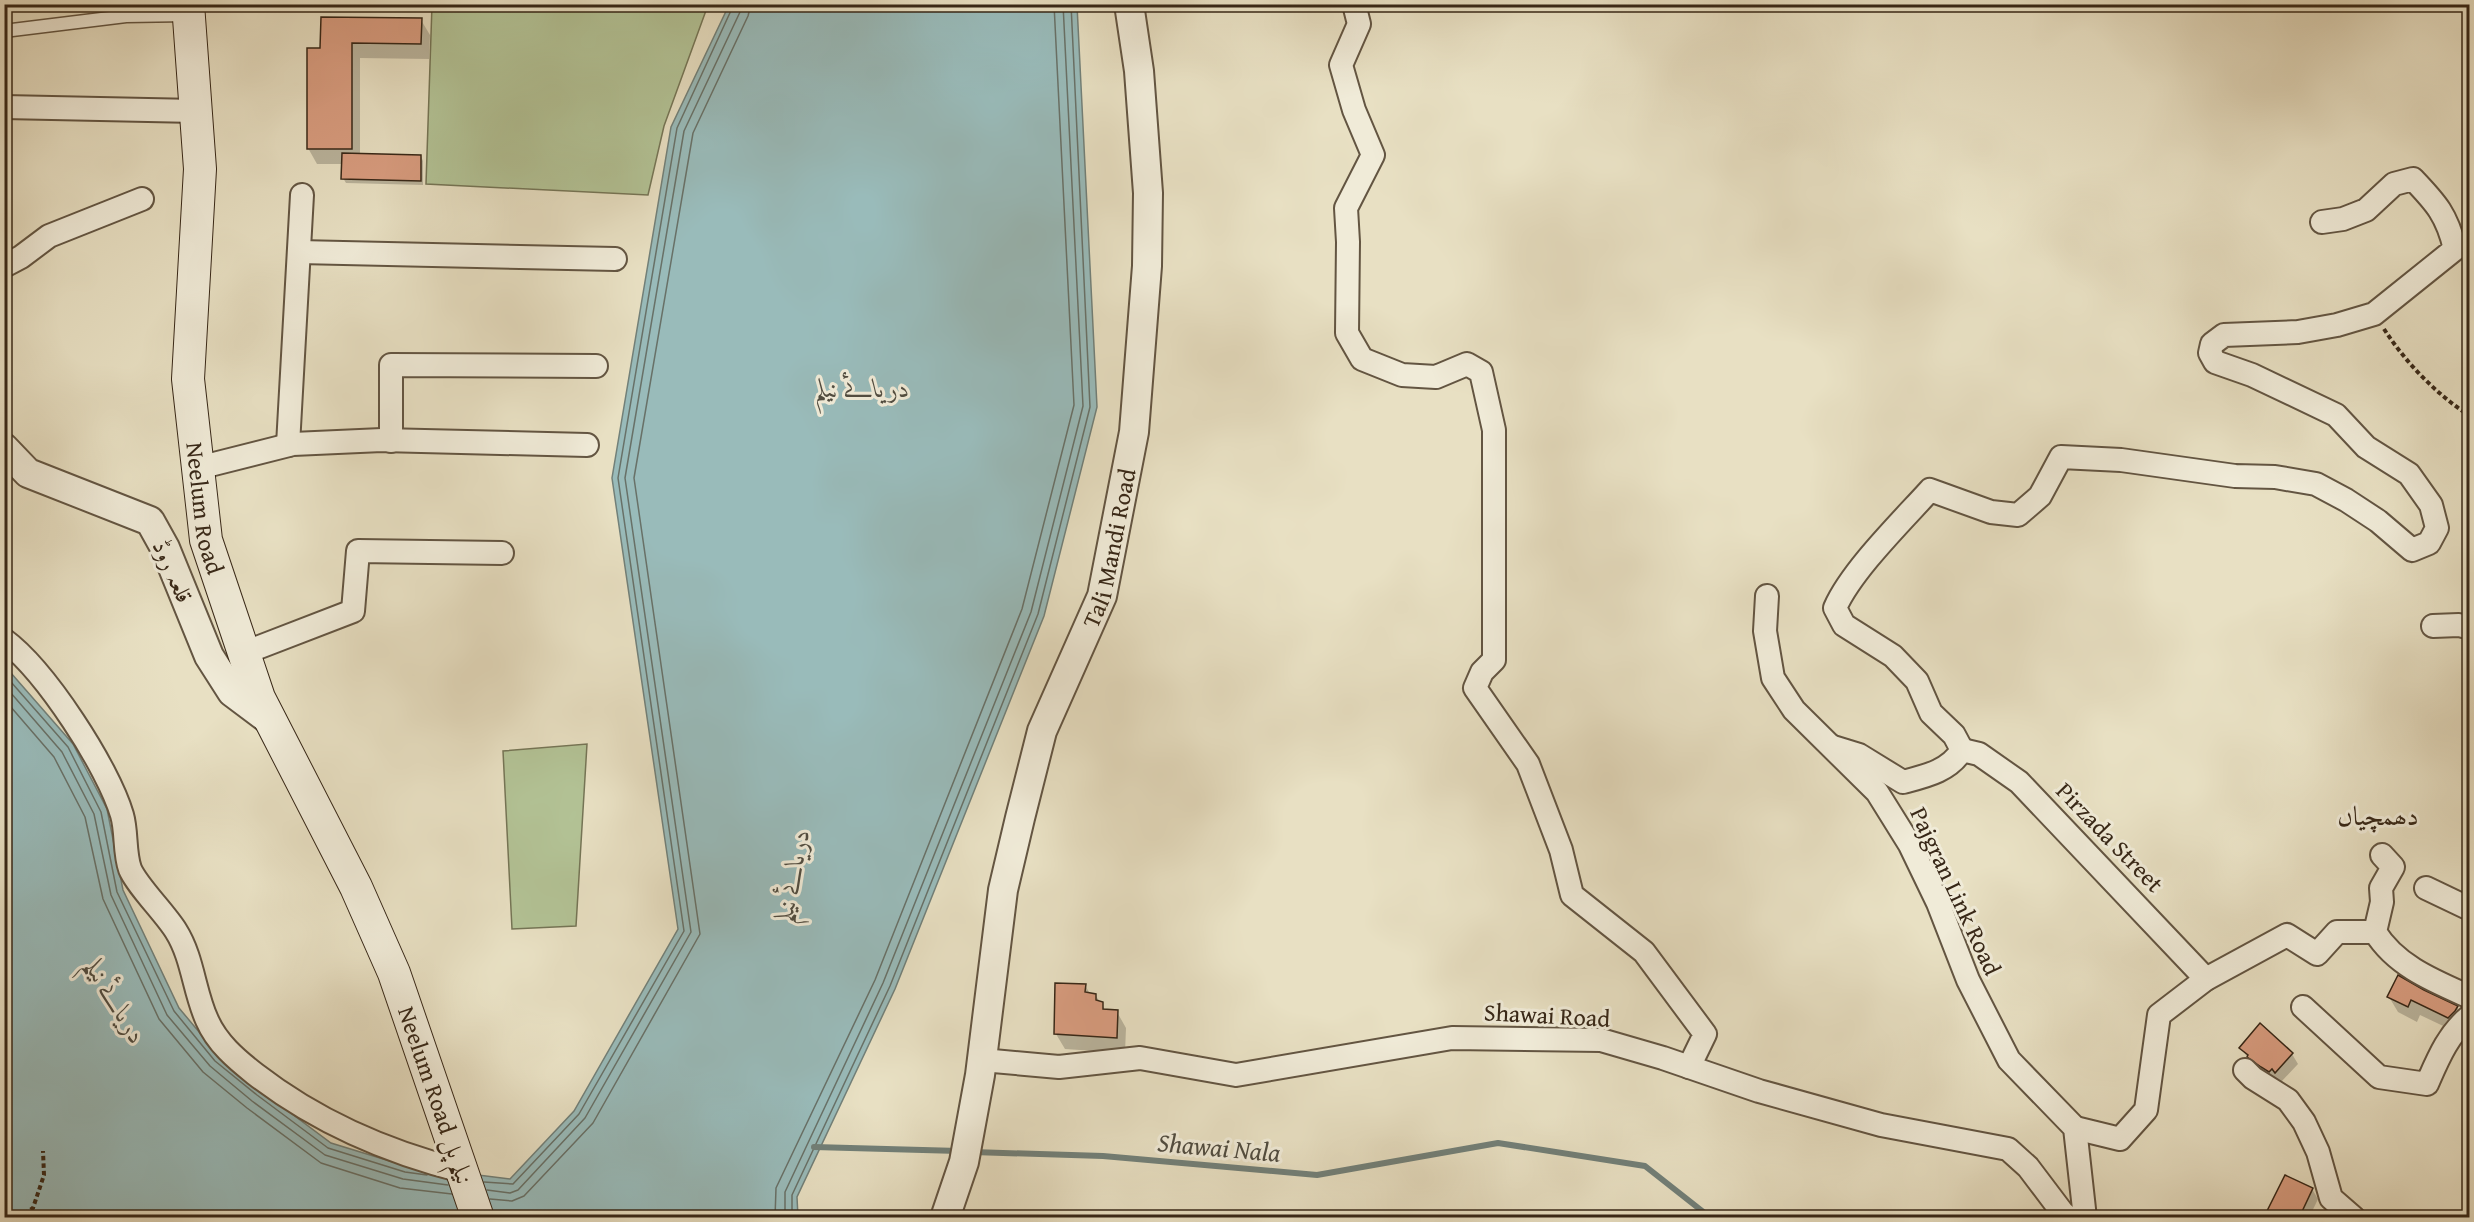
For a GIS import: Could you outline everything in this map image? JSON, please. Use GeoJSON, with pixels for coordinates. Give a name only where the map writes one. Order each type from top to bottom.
{"type":"FeatureCollection","features":[{"type":"Feature","properties":{"kind":"main road","name":"Neelum Road"},"geometry":{"type":"LineString","coordinates":[[188,10],[200,169],[188,379],[206,540],[259,698],[356,887],[394,973]]}},
{"type":"Feature","properties":{"kind":"main road","name":"Neelum Road نیلم پل"},"geometry":{"type":"LineString","coordinates":[[394,973],[478,1218]]}},
{"type":"Feature","properties":{"kind":"street","name":"Tali Mandi Road"},"geometry":{"type":"LineString","coordinates":[[945,1218],[964,1162],[981,1068],[1003,890],[1020,818],[1042,731],[1102,596],[1134,432],[1147,266],[1148,193],[1139,71],[1129,4]]}},
{"type":"Feature","properties":{"kind":"street"},"geometry":{"type":"LineString","coordinates":[[1354,4],[1359,24],[1341,66],[1354,110],[1373,155],[1346,208],[1347,333],[1362,359],[1402,375],[1436,377],[1467,364],[1481,372],[1494,430],[1494,660],[1482,672],[1475,688],[1528,764],[1561,850],[1572,895],[1644,952],[1705,1034],[1689,1067]]}},
{"type":"Feature","properties":{"kind":"street"},"geometry":{"type":"LineString","coordinates":[[4,107],[196,111]]}},
{"type":"Feature","properties":{"kind":"street"},"geometry":{"type":"LineString","coordinates":[[1833,747],[1859,755],[1903,782],[1934,774],[1957,758],[1962,750],[1954,735],[1931,713],[1917,681],[1893,656],[1845,625],[1835,608],[1839,598],[1875,553],[1930,490],[1990,512],[2018,515],[2040,496],[2061,457],[2121,460],[2235,476],[2275,477],[2316,484],[2346,500],[2378,522],[2412,550],[2429,543],[2437,528],[2431,505],[2409,474],[2366,447],[2336,415],[2252,375],[2215,362],[2210,353],[2212,344],[2224,335],[2298,332],[2337,325],[2374,314],[2455,249],[2449,225],[2435,202],[2413,179],[2394,184],[2366,210],[2343,219],[2322,222]]}},
{"type":"Feature","properties":{"kind":"street"},"geometry":{"type":"LineString","coordinates":[[288,445],[302,195]]}},
{"type":"Feature","properties":{"kind":"street"},"geometry":{"type":"LineString","coordinates":[[4,266],[21,257],[49,236],[142,199]]}},
{"type":"Feature","properties":{"kind":"street"},"geometry":{"type":"LineString","coordinates":[[299,252],[615,259]]}},
{"type":"Feature","properties":{"kind":"street"},"geometry":{"type":"LineString","coordinates":[[391,441],[392,365],[596,366]]}},
{"type":"Feature","properties":{"kind":"street"},"geometry":{"type":"LineString","coordinates":[[198,468],[288,445],[391,441],[587,445]]}},
{"type":"Feature","properties":{"kind":"street","name":"قلعہ روڈ"},"geometry":{"type":"LineString","coordinates":[[4,448],[28,473],[150,521],[165,548],[209,656],[232,692],[272,722]]}},
{"type":"Feature","properties":{"kind":"street"},"geometry":{"type":"LineString","coordinates":[[244,653],[353,611],[358,551],[502,553]]}},
{"type":"Feature","properties":{"kind":"street","name":"Pajgran Link Road"},"geometry":{"type":"LineString","coordinates":[[1767,596],[1765,631],[1773,678],[1794,710],[1877,792],[1910,845],[1938,903],[1968,980],[2009,1060],[2075,1128]]}},
{"type":"Feature","properties":{"kind":"street"},"geometry":{"type":"LineString","coordinates":[[2433,626],[2459,625],[2469,628]]}},
{"type":"Feature","properties":{"kind":"street"},"geometry":{"type":"LineString","coordinates":[[4,640],[47,686],[92,750],[107,777],[122,816],[130,870],[177,932],[194,974],[207,1021],[230,1054],[305,1110],[344,1130],[426,1162],[462,1171]]}},
{"type":"Feature","properties":{"kind":"street","name":"Pirzada Street"},"geometry":{"type":"LineString","coordinates":[[1962,750],[1979,754],[2019,782],[2206,979]]}},
{"type":"Feature","properties":{"kind":"street"},"geometry":{"type":"LineString","coordinates":[[2375,932],[2382,902],[2381,888],[2393,867],[2382,855]]}},
{"type":"Feature","properties":{"kind":"street"},"geometry":{"type":"LineString","coordinates":[[2426,888],[2469,909]]}},
{"type":"Feature","properties":{"kind":"street"},"geometry":{"type":"LineString","coordinates":[[2085,1218],[2075,1128],[2120,1139],[2146,1110],[2159,1015],[2206,979],[2287,935],[2317,954],[2337,932],[2375,932],[2402,962],[2423,976],[2469,997]]}},
{"type":"Feature","properties":{"kind":"street"},"geometry":{"type":"LineString","coordinates":[[2303,1007],[2379,1077],[2427,1084],[2444,1047],[2459,1024],[2469,1016]]}},
{"type":"Feature","properties":{"kind":"street","name":"Shawai Road"},"geometry":{"type":"LineString","coordinates":[[981,1068],[1059,1067],[1140,1058],[1236,1075],[1452,1038],[1601,1040],[1759,1091],[1881,1125],[2008,1149],[2028,1167],[2069,1218]]}},
{"type":"Feature","properties":{"kind":"street"},"geometry":{"type":"LineString","coordinates":[[2245,1070],[2288,1100],[2304,1122],[2318,1152],[2331,1198],[2354,1218]]}},
{"type":"Feature","properties":{"kind":"lane"},"geometry":{"type":"LineString","coordinates":[[4,31],[188,10]]}},
{"type":"Feature","properties":{"kind":"path"},"geometry":{"type":"LineString","coordinates":[[2374,314],[2396,347],[2444,400],[2469,416]]}},
{"type":"Feature","properties":{"kind":"path"},"geometry":{"type":"LineString","coordinates":[[18,1218],[33,1208],[44,1175],[43,1151]]}},
{"type":"Feature","properties":{"kind":"green space"},"geometry":{"type":"Polygon","coordinates":[[[432,5],[708,5],[664,126],[648,195],[426,184],[432,5]]]}},
{"type":"Feature","properties":{"kind":"green space"},"geometry":{"type":"Polygon","coordinates":[[[587,744],[576,926],[512,929],[503,751],[587,744]]]}},
{"type":"Feature","properties":{"kind":"water","name":"دریائے نیلم"},"geometry":{"type":"Polygon","coordinates":[[[729,5],[1077,5],[1097,407],[1044,616],[895,989],[797,1197],[798,1217],[5,1217],[4,665],[73,744],[107,809],[123,890],[179,1008],[220,1057],[260,1090],[331,1143],[406,1166],[510,1179],[574,1111],[678,929],[612,478],[671,127],[729,5]]]}},
{"type":"Feature","properties":{"kind":"building"},"geometry":{"type":"Polygon","coordinates":[[[321,17],[422,18],[421,44],[352,43],[352,149],[307,149],[307,48],[320,48],[321,17]]]}},
{"type":"Feature","properties":{"kind":"building"},"geometry":{"type":"Polygon","coordinates":[[[342,153],[421,155],[421,181],[341,179],[342,153]]]}},
{"type":"Feature","properties":{"kind":"building"},"geometry":{"type":"Polygon","coordinates":[[[2398,975],[2458,1006],[2448,1018],[2411,1000],[2408,1007],[2387,997],[2398,975]]]}},
{"type":"Feature","properties":{"kind":"building"},"geometry":{"type":"Polygon","coordinates":[[[1055,983],[1086,984],[1085,992],[1096,994],[1096,1000],[1103,1002],[1103,1009],[1118,1010],[1117,1038],[1054,1034],[1055,983]]]}},
{"type":"Feature","properties":{"kind":"building"},"geometry":{"type":"Polygon","coordinates":[[[2260,1023],[2293,1053],[2275,1073],[2272,1069],[2269,1072],[2261,1067],[2239,1048],[2260,1023]]]}},
{"type":"Feature","properties":{"kind":"building"},"geometry":{"type":"Polygon","coordinates":[[[2285,1175],[2313,1188],[2299,1218],[2280,1218],[2267,1211],[2285,1175]]]}},
{"type":"Feature","properties":{"kind":"waterway","name":"Shawai Nala"},"geometry":{"type":"LineString","coordinates":[[973,1152],[1103,1156],[1317,1175],[1498,1143],[1645,1166],[1711,1218]]}},
{"type":"Feature","properties":{"kind":"waterway","name":"Shawai Nala"},"geometry":{"type":"LineString","coordinates":[[814,1147],[959,1151]]}},
{"type":"Feature","properties":{"kind":"district","name":"دھمچیاں"},"geometry":{"type":"Point","coordinates":[2378,815]}}]}
